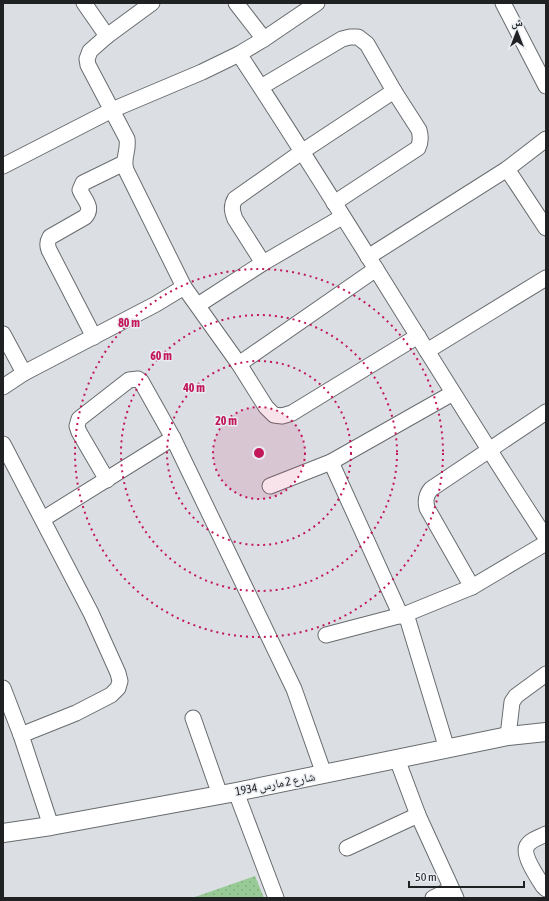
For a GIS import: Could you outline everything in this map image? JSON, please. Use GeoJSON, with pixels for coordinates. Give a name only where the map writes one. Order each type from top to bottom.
{"type":"FeatureCollection","features":[{"type":"Feature","properties":{"kind":"street"},"geometry":{"type":"LineString","coordinates":[[84,3],[107,36]]}},
{"type":"Feature","properties":{"kind":"street"},"geometry":{"type":"LineString","coordinates":[[152,3],[107,36],[90,51],[87,59],[88,64],[127,139],[128,147],[124,163],[126,170],[184,286],[239,364],[266,407],[274,414],[282,416],[292,413],[418,336]]}},
{"type":"Feature","properties":{"kind":"street"},"geometry":{"type":"LineString","coordinates":[[236,3],[264,39]]}},
{"type":"Feature","properties":{"kind":"street"},"geometry":{"type":"LineString","coordinates":[[3,166],[112,110],[202,72],[239,54],[317,3]]}},
{"type":"Feature","properties":{"kind":"street"},"geometry":{"type":"LineString","coordinates":[[503,3],[546,86]]}},
{"type":"Feature","properties":{"kind":"street"},"geometry":{"type":"LineString","coordinates":[[261,87],[342,39],[350,37],[358,38],[367,44],[394,91],[419,130],[421,137],[418,148],[334,203]]}},
{"type":"Feature","properties":{"kind":"street"},"geometry":{"type":"LineString","coordinates":[[239,54],[303,151],[342,217],[546,538]]}},
{"type":"Feature","properties":{"kind":"street"},"geometry":{"type":"LineString","coordinates":[[263,263],[235,219],[232,212],[232,204],[235,199],[303,151],[394,91]]}},
{"type":"Feature","properties":{"kind":"street"},"geometry":{"type":"LineString","coordinates":[[368,257],[506,168],[546,139]]}},
{"type":"Feature","properties":{"kind":"street"},"geometry":{"type":"LineString","coordinates":[[94,337],[47,245],[50,237],[85,217],[88,213],[90,209],[80,190],[82,183],[124,163]]}},
{"type":"Feature","properties":{"kind":"street"},"geometry":{"type":"LineString","coordinates":[[506,168],[546,228]]}},
{"type":"Feature","properties":{"kind":"street"},"geometry":{"type":"LineString","coordinates":[[198,305],[263,263],[342,217]]}},
{"type":"Feature","properties":{"kind":"street"},"geometry":{"type":"LineString","coordinates":[[239,364],[376,270]]}},
{"type":"Feature","properties":{"kind":"street"},"geometry":{"type":"LineString","coordinates":[[427,351],[546,278]]}},
{"type":"Feature","properties":{"kind":"street"},"geometry":{"type":"LineString","coordinates":[[3,386],[24,373],[156,304],[184,286]]}},
{"type":"Feature","properties":{"kind":"street"},"geometry":{"type":"LineString","coordinates":[[3,334],[24,373]]}},
{"type":"Feature","properties":{"kind":"street"},"geometry":{"type":"LineString","coordinates":[[107,480],[79,432],[77,426],[79,419],[129,380],[133,379],[141,381],[173,438],[294,688],[324,774]]}},
{"type":"Feature","properties":{"kind":"street"},"geometry":{"type":"LineString","coordinates":[[270,486],[331,462],[453,393]]}},
{"type":"Feature","properties":{"kind":"street"},"geometry":{"type":"LineString","coordinates":[[472,587],[427,508],[427,494],[431,489],[546,412]]}},
{"type":"Feature","properties":{"kind":"street"},"geometry":{"type":"LineString","coordinates":[[43,519],[173,438]]}},
{"type":"Feature","properties":{"kind":"street"},"geometry":{"type":"LineString","coordinates":[[3,444],[91,613],[118,673],[120,681],[118,688],[111,695],[76,713],[21,735]]}},
{"type":"Feature","properties":{"kind":"street"},"geometry":{"type":"LineString","coordinates":[[331,462],[403,615],[447,750]]}},
{"type":"Feature","properties":{"kind":"street"},"geometry":{"type":"LineString","coordinates":[[326,635],[403,615],[472,587],[546,543]]}},
{"type":"Feature","properties":{"kind":"street"},"geometry":{"type":"LineString","coordinates":[[508,736],[512,702],[516,696],[546,674]]}},
{"type":"Feature","properties":{"kind":"street"},"geometry":{"type":"LineString","coordinates":[[3,688],[21,735],[51,826]]}},
{"type":"Feature","properties":{"kind":"street"},"geometry":{"type":"LineString","coordinates":[[193,718],[276,898]]}},
{"type":"Feature","properties":{"kind":"street","name":"شارع 2 مارس 1934"},"geometry":{"type":"LineString","coordinates":[[3,833],[51,826],[228,794],[447,750],[508,736],[546,732]]}},
{"type":"Feature","properties":{"kind":"street"},"geometry":{"type":"LineString","coordinates":[[397,759],[418,816],[453,893],[434,898]]}},
{"type":"Feature","properties":{"kind":"street"},"geometry":{"type":"LineString","coordinates":[[347,848],[418,816]]}},
{"type":"Feature","properties":{"kind":"street"},"geometry":{"type":"LineString","coordinates":[[546,834],[531,842],[527,846],[526,852],[529,861],[546,889]]}},
{"type":"Feature","properties":{"kind":"green space"},"geometry":{"type":"Polygon","coordinates":[[[255,876],[264,898],[192,898],[255,876]]]}}]}
